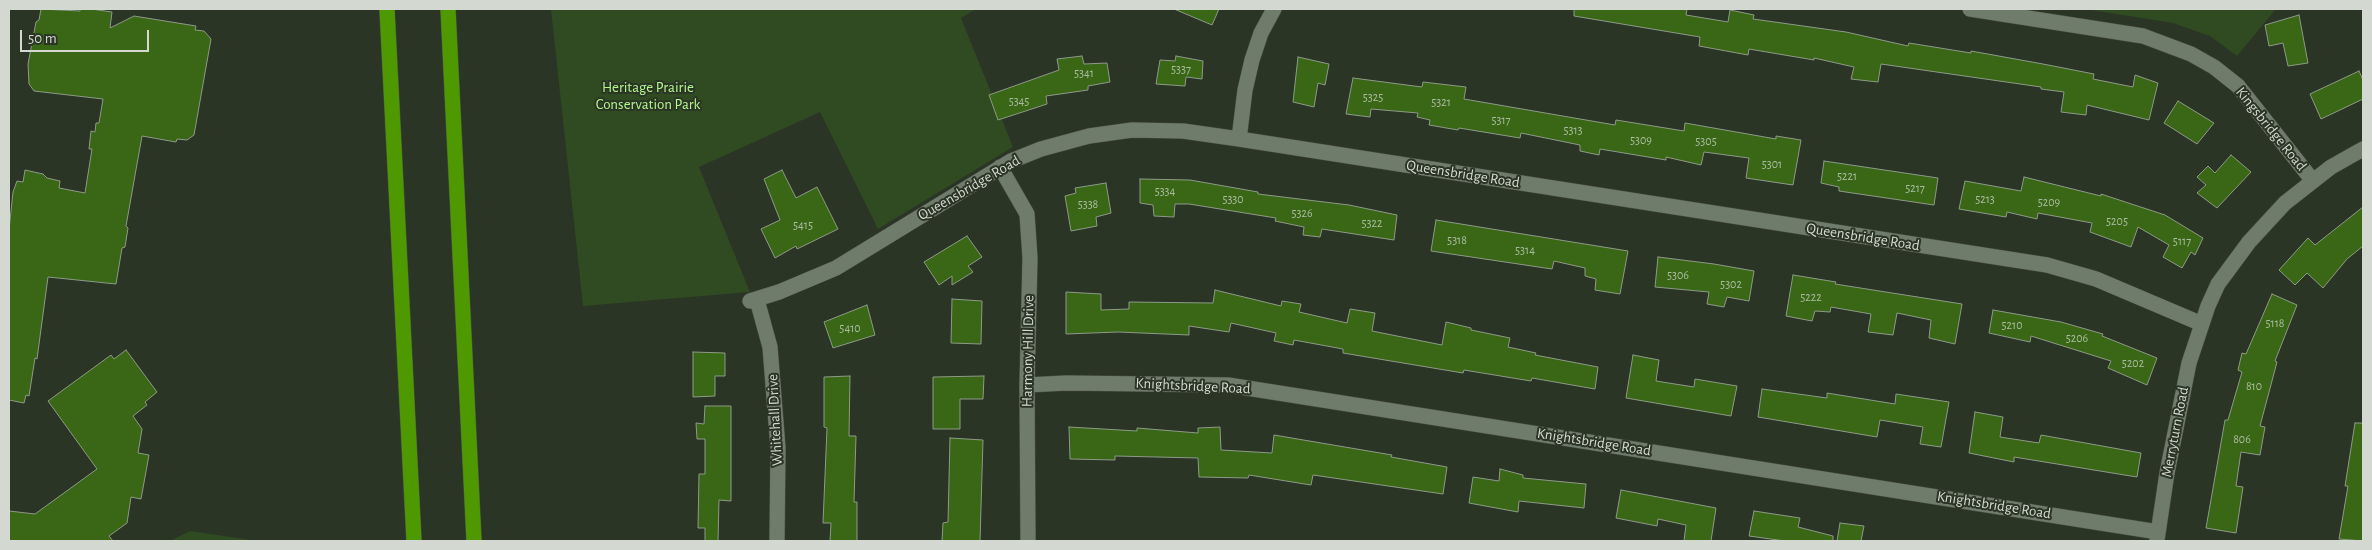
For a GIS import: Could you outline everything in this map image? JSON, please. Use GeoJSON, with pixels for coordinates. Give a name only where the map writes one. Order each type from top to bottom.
{"type":"FeatureCollection","features":[{"type":"Feature","properties":{"kind":"highway"},"geometry":{"type":"LineString","coordinates":[[387,9],[414,541]]}},
{"type":"Feature","properties":{"kind":"highway"},"geometry":{"type":"LineString","coordinates":[[448,9],[474,541]]}},
{"type":"Feature","properties":{"kind":"street"},"geometry":{"type":"LineString","coordinates":[[1239,139],[1245,90],[1252,60],[1260,33],[1274,9]]}},
{"type":"Feature","properties":{"kind":"street","name":"Kingsbridge Road"},"geometry":{"type":"LineString","coordinates":[[1970,9],[2143,36],[2191,54],[2214,66],[2238,86],[2313,181]]}},
{"type":"Feature","properties":{"kind":"street","name":"Queensbridge Road"},"geometry":{"type":"LineString","coordinates":[[754,301],[836,268],[1000,168],[1041,149],[1089,136],[1132,130],[1183,131],[1239,139],[2047,265],[2096,279],[2202,324]]}},
{"type":"Feature","properties":{"kind":"street","name":"Merryturn Road"},"geometry":{"type":"LineString","coordinates":[[2157,536],[2167,473],[2189,363],[2208,306],[2218,284],[2269,218],[2331,167],[2363,149]]}},
{"type":"Feature","properties":{"kind":"street","name":"Harmony Hill Drive"},"geometry":{"type":"LineString","coordinates":[[1000,168],[1027,214],[1030,258],[1027,385],[1028,541]]}},
{"type":"Feature","properties":{"kind":"street","name":"Whitehall Drive"},"geometry":{"type":"LineString","coordinates":[[754,301],[770,347],[778,448],[777,541]]}},
{"type":"Feature","properties":{"kind":"street","name":"Knightsbridge Road"},"geometry":{"type":"LineString","coordinates":[[1027,385],[1066,382],[1228,385],[2157,536]]}},
{"type":"Feature","properties":{"kind":"green space","name":"Heritage Prairie Conservation Park"},"geometry":{"type":"Polygon","coordinates":[[[551,9],[976,9],[961,18],[1013,147],[878,229],[820,112],[699,167],[750,292],[583,306],[551,9]]]}},
{"type":"Feature","properties":{"kind":"green space"},"geometry":{"type":"Polygon","coordinates":[[[2085,9],[2276,9],[2237,56],[2210,36],[2173,23],[2085,9]]]}},
{"type":"Feature","properties":{"kind":"green space"},"geometry":{"type":"Polygon","coordinates":[[[190,531],[258,541],[170,541],[190,531]]]}},
{"type":"Feature","properties":{"kind":"building"},"geometry":{"type":"Polygon","coordinates":[[[41,9],[80,11],[80,9],[91,9],[112,12],[110,28],[134,16],[196,26],[195,30],[204,31],[211,39],[194,135],[187,140],[177,139],[176,142],[142,136],[126,226],[128,228],[125,247],[122,248],[116,284],[48,277],[37,359],[35,358],[29,396],[26,395],[24,403],[9,400],[9,230],[13,192],[17,181],[23,182],[25,170],[43,174],[47,178],[60,181],[59,188],[85,193],[92,149],[89,149],[91,131],[95,132],[96,123],[99,123],[103,99],[34,91],[29,84],[28,64],[36,22],[39,20],[41,9]]]}},
{"type":"Feature","properties":{"kind":"building"},"geometry":{"type":"Polygon","coordinates":[[[1174,9],[1219,9],[1212,25],[1174,9]]]}},
{"type":"Feature","properties":{"kind":"building"},"geometry":{"type":"Polygon","coordinates":[[[1574,9],[1687,9],[1686,15],[1728,22],[1730,10],[1754,15],[1753,19],[1846,32],[1908,46],[1909,43],[1971,53],[1971,51],[2043,64],[2094,74],[2093,79],[2133,87],[2135,75],[2158,83],[2149,120],[2087,105],[2086,115],[2061,112],[2064,92],[2041,89],[2041,87],[1881,64],[1878,82],[1851,79],[1854,67],[1814,58],[1814,60],[1749,49],[1748,55],[1699,46],[1700,37],[1574,16],[1574,9]]]}},
{"type":"Feature","properties":{"kind":"building"},"geometry":{"type":"Polygon","coordinates":[[[2299,15],[2308,63],[2288,66],[2283,43],[2269,46],[2265,25],[2299,15]]]}},
{"type":"Feature","properties":{"kind":"building"},"geometry":{"type":"Polygon","coordinates":[[[1082,56],[1084,64],[1107,63],[1110,82],[1088,86],[1088,90],[1046,96],[1047,104],[998,120],[989,95],[1059,70],[1057,59],[1082,56]]]}},
{"type":"Feature","properties":{"kind":"building"},"geometry":{"type":"Polygon","coordinates":[[[1176,56],[1203,61],[1202,79],[1186,77],[1185,86],[1156,84],[1160,60],[1175,61],[1176,56]]]}},
{"type":"Feature","properties":{"kind":"building"},"geometry":{"type":"Polygon","coordinates":[[[1298,57],[1329,64],[1325,85],[1318,83],[1314,107],[1293,102],[1298,57]]]}},
{"type":"Feature","properties":{"kind":"building"},"geometry":{"type":"Polygon","coordinates":[[[2359,71],[2363,80],[2363,99],[2321,119],[2310,94],[2359,71]]]}},
{"type":"Feature","properties":{"kind":"building"},"geometry":{"type":"Polygon","coordinates":[[[1353,78],[1422,87],[1423,82],[1466,87],[1464,99],[1615,125],[1616,120],[1684,131],[1685,123],[1776,139],[1776,136],[1801,140],[1793,185],[1746,178],[1749,158],[1704,152],[1701,165],[1666,157],[1666,160],[1600,149],[1599,155],[1580,151],[1580,145],[1521,133],[1520,138],[1429,125],[1430,120],[1417,117],[1418,113],[1371,109],[1370,117],[1346,114],[1353,78]]]}},
{"type":"Feature","properties":{"kind":"building"},"geometry":{"type":"Polygon","coordinates":[[[2178,101],[2214,123],[2197,144],[2164,123],[2178,101]]]}},
{"type":"Feature","properties":{"kind":"building"},"geometry":{"type":"Polygon","coordinates":[[[2231,155],[2251,172],[2217,208],[2197,193],[2206,185],[2197,177],[2208,166],[2215,173],[2231,155]]]}},
{"type":"Feature","properties":{"kind":"building"},"geometry":{"type":"Polygon","coordinates":[[[1824,161],[1938,178],[1934,205],[1839,191],[1839,187],[1821,183],[1824,161]]]}},
{"type":"Feature","properties":{"kind":"building"},"geometry":{"type":"Polygon","coordinates":[[[782,170],[796,198],[817,187],[838,229],[797,249],[796,246],[775,258],[761,229],[780,220],[764,179],[782,170]]]}},
{"type":"Feature","properties":{"kind":"building"},"geometry":{"type":"Polygon","coordinates":[[[2024,177],[2101,196],[2101,194],[2165,215],[2203,238],[2195,255],[2191,252],[2182,268],[2163,257],[2169,245],[2138,227],[2131,247],[2090,232],[2092,223],[2038,213],[2037,219],[2007,212],[2006,217],[1959,209],[1965,181],[2021,191],[2024,177]]]}},
{"type":"Feature","properties":{"kind":"building"},"geometry":{"type":"Polygon","coordinates":[[[1140,179],[1190,180],[1258,192],[1258,194],[1349,205],[1397,215],[1394,240],[1322,229],[1320,237],[1303,235],[1304,227],[1275,221],[1276,218],[1189,204],[1175,204],[1174,217],[1154,216],[1153,205],[1140,203],[1140,179]]]}},
{"type":"Feature","properties":{"kind":"building"},"geometry":{"type":"Polygon","coordinates":[[[1106,183],[1111,213],[1096,217],[1097,226],[1071,231],[1065,196],[1076,193],[1075,188],[1106,183]]]}},
{"type":"Feature","properties":{"kind":"building"},"geometry":{"type":"Polygon","coordinates":[[[2363,207],[2363,246],[2347,259],[2323,288],[2307,273],[2295,285],[2279,270],[2308,238],[2315,245],[2363,207]]]}},
{"type":"Feature","properties":{"kind":"building"},"geometry":{"type":"Polygon","coordinates":[[[1436,220],[1628,251],[1620,294],[1595,290],[1596,279],[1585,276],[1585,268],[1554,261],[1552,269],[1431,251],[1436,220]]]}},
{"type":"Feature","properties":{"kind":"building"},"geometry":{"type":"Polygon","coordinates":[[[967,236],[982,257],[968,266],[973,272],[952,285],[952,276],[939,285],[924,262],[967,236]]]}},
{"type":"Feature","properties":{"kind":"building"},"geometry":{"type":"Polygon","coordinates":[[[1658,257],[1754,271],[1749,301],[1727,297],[1724,307],[1707,304],[1709,292],[1655,287],[1658,257]]]}},
{"type":"Feature","properties":{"kind":"building"},"geometry":{"type":"Polygon","coordinates":[[[1793,275],[1836,282],[1835,284],[1962,304],[1955,344],[1929,338],[1931,320],[1897,313],[1893,335],[1868,332],[1871,314],[1831,307],[1830,312],[1815,311],[1812,321],[1786,316],[1793,275]]]}},
{"type":"Feature","properties":{"kind":"building"},"geometry":{"type":"Polygon","coordinates":[[[1215,290],[1281,306],[1282,301],[1301,304],[1299,312],[1347,323],[1350,309],[1375,313],[1372,331],[1442,345],[1446,322],[1471,328],[1471,330],[1510,338],[1508,347],[1536,353],[1535,355],[1598,367],[1595,389],[1532,378],[1531,381],[1464,370],[1463,373],[1343,353],[1343,349],[1294,340],[1293,345],[1274,341],[1276,333],[1231,323],[1229,332],[1189,326],[1189,335],[1118,332],[1066,334],[1066,292],[1101,294],[1101,310],[1129,309],[1129,302],[1213,303],[1215,290]]]}},
{"type":"Feature","properties":{"kind":"building"},"geometry":{"type":"Polygon","coordinates":[[[2272,294],[2297,305],[2275,361],[2277,362],[2260,426],[2265,427],[2260,455],[2241,452],[2236,486],[2243,487],[2236,533],[2206,528],[2225,420],[2228,420],[2242,372],[2238,370],[2242,353],[2246,354],[2272,294]]]}},
{"type":"Feature","properties":{"kind":"building"},"geometry":{"type":"Polygon","coordinates":[[[952,299],[982,301],[981,344],[951,343],[952,299]]]}},
{"type":"Feature","properties":{"kind":"building"},"geometry":{"type":"Polygon","coordinates":[[[867,305],[875,335],[833,348],[824,322],[867,305]]]}},
{"type":"Feature","properties":{"kind":"building"},"geometry":{"type":"Polygon","coordinates":[[[1993,310],[2061,322],[2103,334],[2102,336],[2157,358],[2147,385],[2108,368],[2111,361],[2031,336],[2030,342],[1989,333],[1993,310]]]}},
{"type":"Feature","properties":{"kind":"building"},"geometry":{"type":"Polygon","coordinates":[[[126,350],[157,392],[145,402],[147,405],[133,416],[142,429],[138,453],[149,455],[141,499],[131,497],[127,523],[109,536],[113,541],[9,541],[9,511],[35,514],[97,469],[48,401],[111,355],[114,359],[126,350]]]}},
{"type":"Feature","properties":{"kind":"building"},"geometry":{"type":"Polygon","coordinates":[[[693,352],[725,353],[725,376],[715,376],[715,396],[693,397],[693,352]]]}},
{"type":"Feature","properties":{"kind":"building"},"geometry":{"type":"Polygon","coordinates":[[[1633,355],[1659,360],[1656,381],[1694,387],[1695,379],[1737,386],[1731,416],[1626,398],[1633,355]]]}},
{"type":"Feature","properties":{"kind":"building"},"geometry":{"type":"Polygon","coordinates":[[[850,376],[849,436],[856,436],[854,502],[857,502],[857,541],[830,541],[831,523],[823,523],[827,428],[824,427],[824,377],[850,376]]]}},
{"type":"Feature","properties":{"kind":"building"},"geometry":{"type":"Polygon","coordinates":[[[984,376],[983,399],[960,399],[960,429],[933,429],[933,377],[984,376]]]}},
{"type":"Feature","properties":{"kind":"building"},"geometry":{"type":"Polygon","coordinates":[[[1762,389],[1827,398],[1827,393],[1895,404],[1896,394],[1949,402],[1941,447],[1920,444],[1923,427],[1880,420],[1877,437],[1758,417],[1762,389]]]}},
{"type":"Feature","properties":{"kind":"building"},"geometry":{"type":"Polygon","coordinates":[[[705,406],[731,406],[731,501],[719,500],[718,541],[705,541],[705,528],[698,528],[699,474],[705,474],[705,439],[697,439],[696,423],[704,424],[705,406]]]}},
{"type":"Feature","properties":{"kind":"building"},"geometry":{"type":"Polygon","coordinates":[[[1975,412],[2003,417],[2000,437],[2039,443],[2041,435],[2141,453],[2137,477],[2014,457],[2014,462],[1969,453],[1975,412]]]}},
{"type":"Feature","properties":{"kind":"building"},"geometry":{"type":"Polygon","coordinates":[[[2355,423],[2363,423],[2363,541],[2339,539],[2348,486],[2345,486],[2355,423]]]}},
{"type":"Feature","properties":{"kind":"building"},"geometry":{"type":"Polygon","coordinates":[[[1069,427],[1137,431],[1137,428],[1198,433],[1198,428],[1220,427],[1221,450],[1272,453],[1274,435],[1392,455],[1391,457],[1447,467],[1443,494],[1313,475],[1311,485],[1249,475],[1248,478],[1199,477],[1198,458],[1115,456],[1115,460],[1070,459],[1069,427]]]}},
{"type":"Feature","properties":{"kind":"building"},"geometry":{"type":"Polygon","coordinates":[[[950,438],[983,440],[980,541],[942,541],[943,523],[948,522],[950,438]]]}},
{"type":"Feature","properties":{"kind":"building"},"geometry":{"type":"Polygon","coordinates":[[[1500,469],[1523,475],[1523,478],[1586,484],[1584,508],[1519,501],[1518,512],[1469,503],[1473,477],[1499,481],[1500,469]]]}},
{"type":"Feature","properties":{"kind":"building"},"geometry":{"type":"Polygon","coordinates":[[[1621,490],[1716,508],[1711,541],[1684,541],[1686,525],[1658,519],[1657,526],[1616,518],[1621,490]]]}},
{"type":"Feature","properties":{"kind":"building"},"geometry":{"type":"Polygon","coordinates":[[[1754,511],[1800,518],[1798,527],[1833,536],[1833,541],[1785,541],[1749,536],[1754,511]]]}},
{"type":"Feature","properties":{"kind":"building"},"geometry":{"type":"Polygon","coordinates":[[[1840,523],[1864,526],[1861,541],[1837,541],[1840,523]]]}}]}
